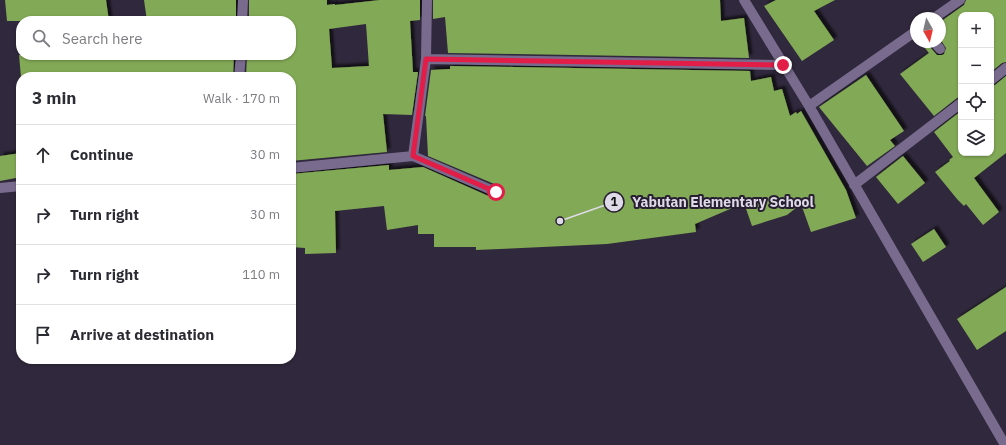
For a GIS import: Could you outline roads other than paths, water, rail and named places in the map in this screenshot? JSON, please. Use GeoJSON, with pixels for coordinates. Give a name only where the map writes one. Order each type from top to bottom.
{"type":"FeatureCollection","features":[{"type":"Feature","properties":{"kind":"street"},"geometry":{"type":"LineString","coordinates":[[242,16],[243,0]]}},
{"type":"Feature","properties":{"kind":"street"},"geometry":{"type":"LineString","coordinates":[[413,156],[426,59],[427,0]]}},
{"type":"Feature","properties":{"kind":"street"},"geometry":{"type":"LineString","coordinates":[[744,0],[809,106],[1005,445]]}},
{"type":"Feature","properties":{"kind":"street"},"geometry":{"type":"LineString","coordinates":[[943,12],[960,0]]}},
{"type":"Feature","properties":{"kind":"street"},"geometry":{"type":"LineString","coordinates":[[809,106],[910,35]]}},
{"type":"Feature","properties":{"kind":"street"},"geometry":{"type":"LineString","coordinates":[[426,59],[783,65]]}},
{"type":"Feature","properties":{"kind":"street"},"geometry":{"type":"LineString","coordinates":[[239,72],[241,60]]}},
{"type":"Feature","properties":{"kind":"street"},"geometry":{"type":"LineString","coordinates":[[994,78],[1006,68]]}},
{"type":"Feature","properties":{"kind":"street"},"geometry":{"type":"LineString","coordinates":[[854,185],[958,105]]}},
{"type":"Feature","properties":{"kind":"street"},"geometry":{"type":"LineString","coordinates":[[296,168],[413,156],[496,192]]}},
{"type":"Feature","properties":{"kind":"street"},"geometry":{"type":"LineString","coordinates":[[0,188],[16,186]]}},
{"type":"Feature","properties":{"kind":"place","name":"Yabutan Elementary School"},"geometry":{"type":"Point","coordinates":[560,221]}}]}
